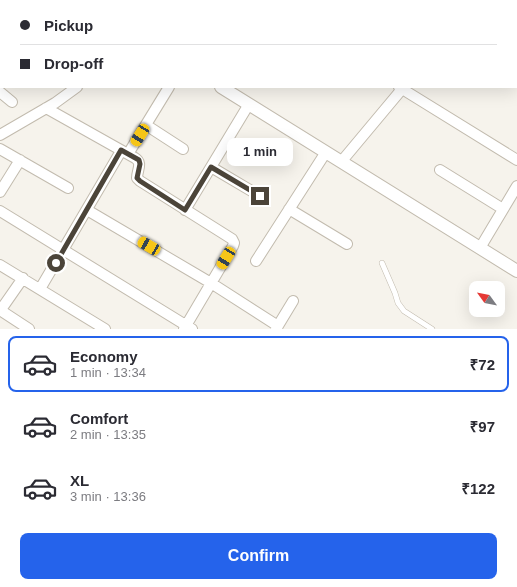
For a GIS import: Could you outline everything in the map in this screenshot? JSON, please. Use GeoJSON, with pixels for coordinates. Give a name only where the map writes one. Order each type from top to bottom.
{"type":"FeatureCollection","features":[{"type":"Feature","properties":{"kind":"street"},"geometry":{"type":"LineString","coordinates":[[0,135],[46,108],[76,88]]}},
{"type":"Feature","properties":{"kind":"street"},"geometry":{"type":"LineString","coordinates":[[40,289],[86,210],[124,152],[146,125],[168,88]]}},
{"type":"Feature","properties":{"kind":"street"},"geometry":{"type":"LineString","coordinates":[[224,88],[517,271]]}},
{"type":"Feature","properties":{"kind":"street"},"geometry":{"type":"LineString","coordinates":[[341,162],[400,88],[517,160]]}},
{"type":"Feature","properties":{"kind":"street"},"geometry":{"type":"LineString","coordinates":[[0,92],[12,102]]}},
{"type":"Feature","properties":{"kind":"street"},"geometry":{"type":"LineString","coordinates":[[185,210],[249,104]]}},
{"type":"Feature","properties":{"kind":"street"},"geometry":{"type":"LineString","coordinates":[[0,211],[187,328],[234,242],[232,239],[140,181],[137,178],[140,164],[139,160],[46,108]]}},
{"type":"Feature","properties":{"kind":"street"},"geometry":{"type":"LineString","coordinates":[[146,125],[183,149]]}},
{"type":"Feature","properties":{"kind":"street"},"geometry":{"type":"LineString","coordinates":[[0,149],[68,188]]}},
{"type":"Feature","properties":{"kind":"street"},"geometry":{"type":"LineString","coordinates":[[256,261],[326,152]]}},
{"type":"Feature","properties":{"kind":"street"},"geometry":{"type":"LineString","coordinates":[[0,192],[20,160]]}},
{"type":"Feature","properties":{"kind":"street"},"geometry":{"type":"LineString","coordinates":[[211,167],[260,196]]}},
{"type":"Feature","properties":{"kind":"street"},"geometry":{"type":"LineString","coordinates":[[440,170],[503,209]]}},
{"type":"Feature","properties":{"kind":"street"},"geometry":{"type":"LineString","coordinates":[[480,248],[517,186]]}},
{"type":"Feature","properties":{"kind":"street"},"geometry":{"type":"LineString","coordinates":[[289,209],[347,244]]}},
{"type":"Feature","properties":{"kind":"street"},"geometry":{"type":"LineString","coordinates":[[86,210],[211,283],[277,328],[293,301]]}},
{"type":"Feature","properties":{"kind":"street"},"geometry":{"type":"LineString","coordinates":[[0,264],[105,329]]}},
{"type":"Feature","properties":{"kind":"street"},"geometry":{"type":"LineString","coordinates":[[23,278],[0,310],[29,329]]}},
{"type":"Feature","properties":{"kind":"lane"},"geometry":{"type":"LineString","coordinates":[[382,263],[398,303],[404,311],[432,329]]}},
{"type":"Feature","properties":{"kind":"route"},"geometry":{"type":"LineString","coordinates":[[56,263],[121,150],[139,160],[140,164],[137,178],[140,181],[185,210],[211,167],[260,196]]}}]}
